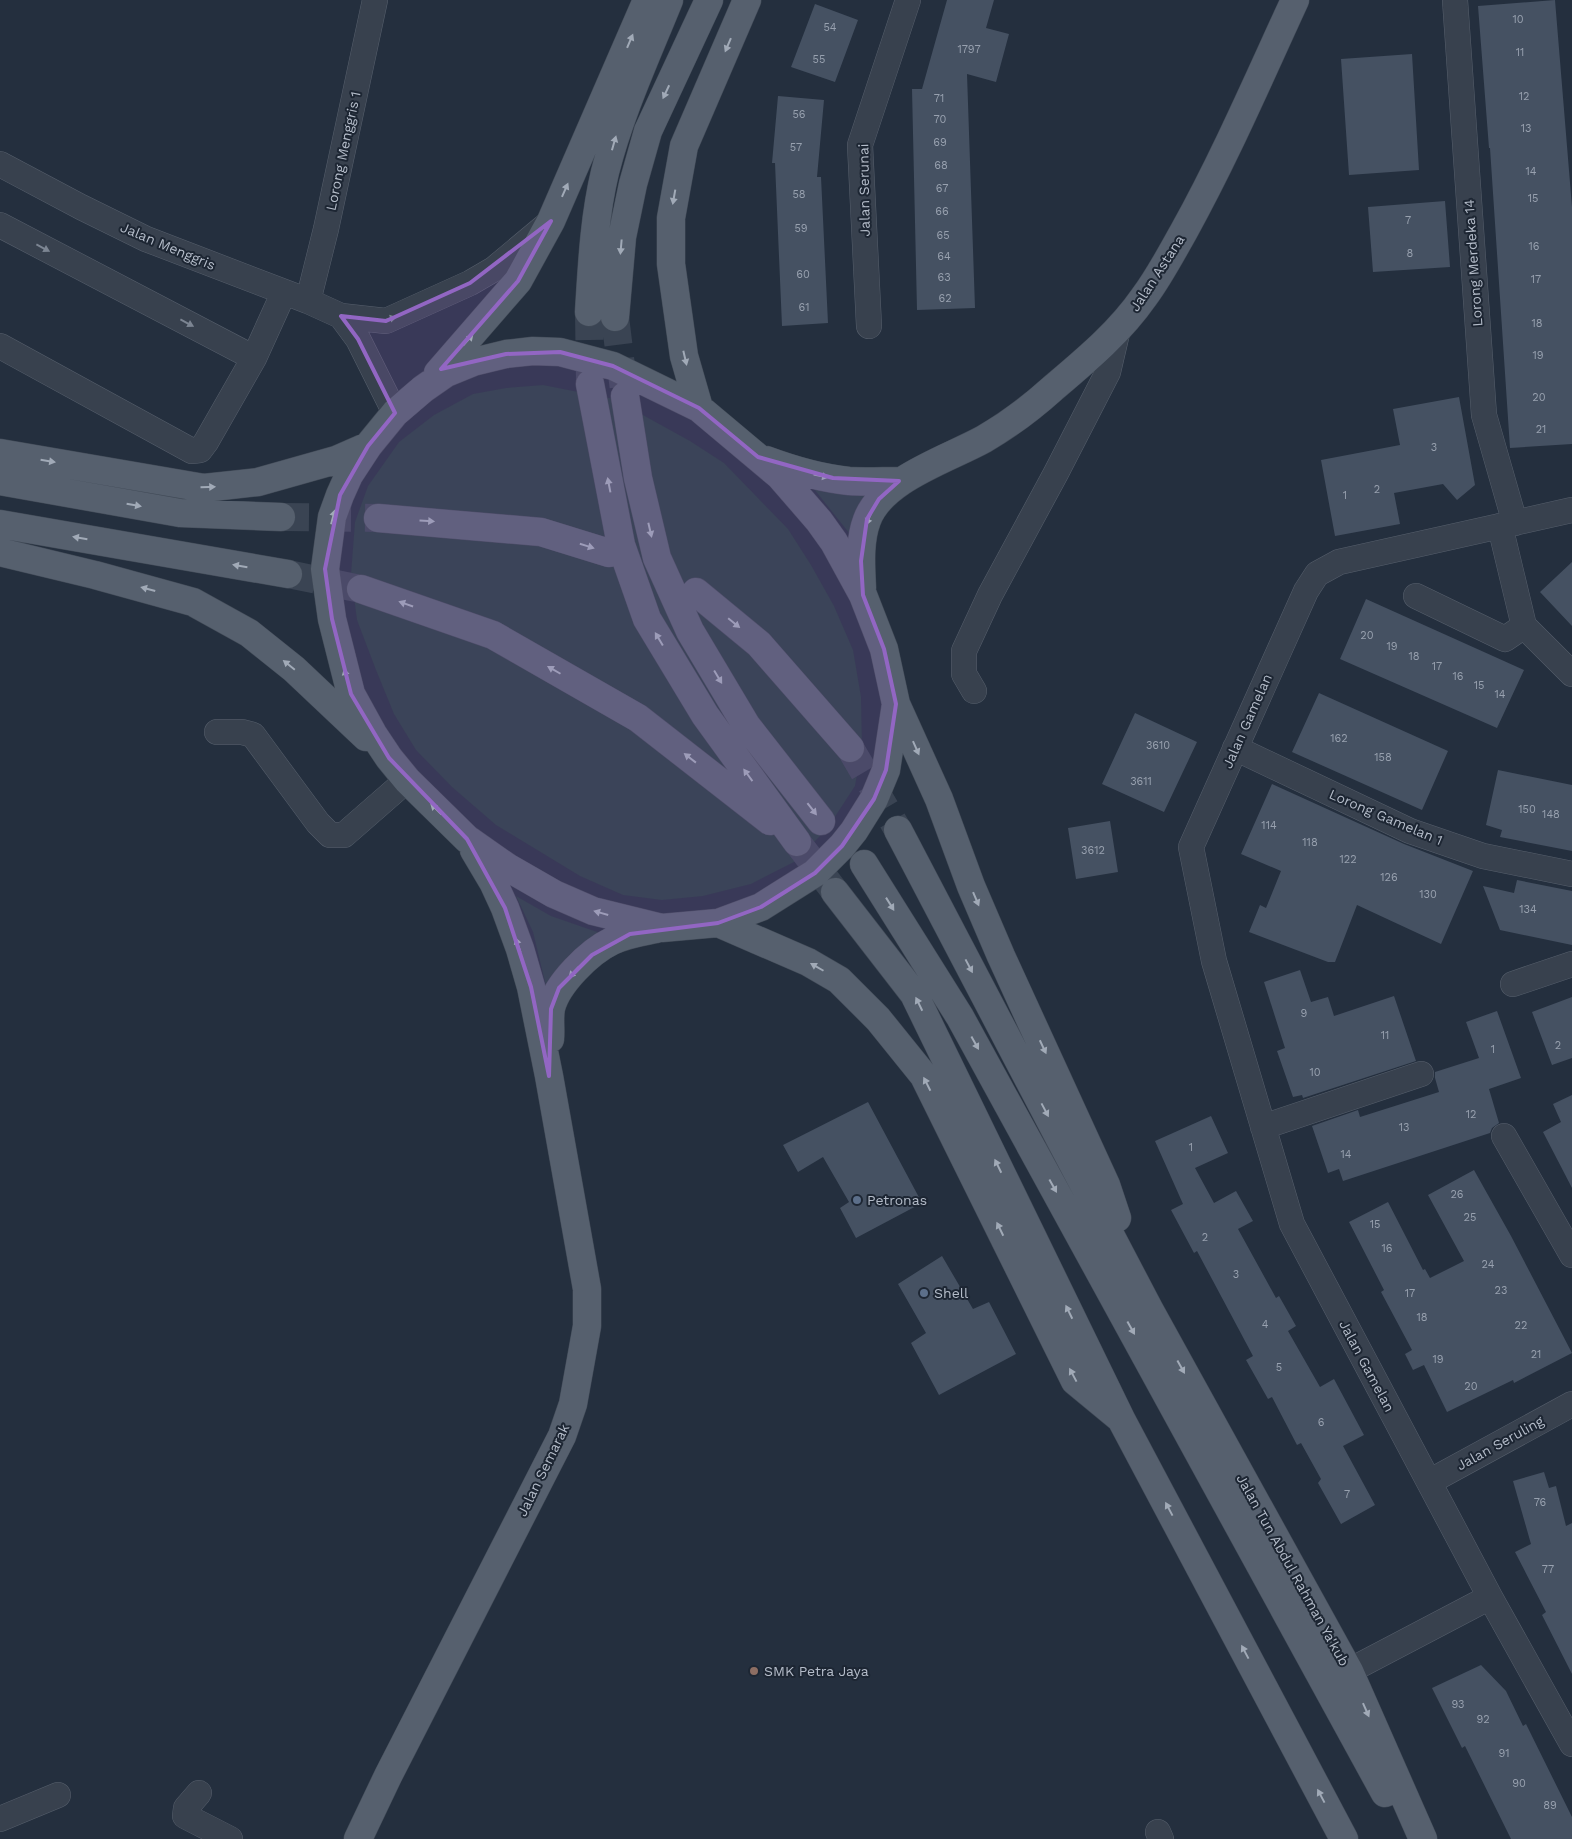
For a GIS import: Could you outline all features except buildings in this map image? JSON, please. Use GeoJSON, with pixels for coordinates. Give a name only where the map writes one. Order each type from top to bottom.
{"type":"FeatureCollection","features":[{"type":"Feature","properties":{"kind":"main road"},"geometry":{"type":"LineString","coordinates":[[423,389],[518,281],[551,221],[648,0]]}},
{"type":"Feature","properties":{"kind":"main road"},"geometry":{"type":"LineString","coordinates":[[588,312],[595,226],[605,173],[620,121],[669,0]]}},
{"type":"Feature","properties":{"kind":"main road"},"geometry":{"type":"LineString","coordinates":[[615,317],[622,237],[632,184],[648,131],[709,0]]}},
{"type":"Feature","properties":{"kind":"main road"},"geometry":{"type":"LineString","coordinates":[[699,408],[684,356],[671,264],[671,218],[684,146],[747,0]]}},
{"type":"Feature","properties":{"kind":"main road"},"geometry":{"type":"LineString","coordinates":[[1291,8],[1316,0]]}},
{"type":"Feature","properties":{"kind":"main road","name":"Jalan Astana"},"geometry":{"type":"LineString","coordinates":[[899,482],[985,438],[1019,415],[1084,362],[1118,330],[1144,298],[1193,215],[1222,158],[1291,8]]}},
{"type":"Feature","properties":{"kind":"main road"},"geometry":{"type":"LineString","coordinates":[[662,928],[613,917],[554,894],[507,867],[467,839],[407,780],[389,758],[372,734],[351,694],[332,619],[325,569],[332,517],[340,495],[349,475],[368,446],[395,413],[423,389],[446,373],[473,362],[533,351],[560,352],[613,366],[699,408],[780,476],[819,521],[834,542],[863,595],[884,649],[896,704],[939,799],[971,886],[1106,1186],[1149,1309]]}},
{"type":"Feature","properties":{"kind":"main road"},"geometry":{"type":"LineString","coordinates":[[361,589],[493,635],[638,718],[797,842],[705,715],[648,619],[621,546],[590,384]]}},
{"type":"Feature","properties":{"kind":"main road"},"geometry":{"type":"LineString","coordinates":[[625,396],[638,478],[657,558],[690,631],[746,726],[821,821]]}},
{"type":"Feature","properties":{"kind":"main road"},"geometry":{"type":"LineString","coordinates":[[0,454],[204,488],[258,482],[336,460],[368,446]]}},
{"type":"Feature","properties":{"kind":"main road"},"geometry":{"type":"LineString","coordinates":[[758,457],[790,469],[832,478],[851,481],[899,482]]}},
{"type":"Feature","properties":{"kind":"main road"},"geometry":{"type":"LineString","coordinates":[[0,481],[180,513],[281,518]]}},
{"type":"Feature","properties":{"kind":"main road"},"geometry":{"type":"LineString","coordinates":[[863,595],[861,561],[867,519],[879,500],[899,482]]}},
{"type":"Feature","properties":{"kind":"main road"},"geometry":{"type":"LineString","coordinates":[[378,518],[541,532],[609,553]]}},
{"type":"Feature","properties":{"kind":"main road"},"geometry":{"type":"LineString","coordinates":[[0,524],[288,574]]}},
{"type":"Feature","properties":{"kind":"main road"},"geometry":{"type":"LineString","coordinates":[[0,552],[95,575],[193,602],[249,633],[294,669],[389,758]]}},
{"type":"Feature","properties":{"kind":"main road"},"geometry":{"type":"LineString","coordinates":[[696,592],[759,644],[850,748]]}},
{"type":"Feature","properties":{"kind":"main road"},"geometry":{"type":"LineString","coordinates":[[549,1076],[551,1008],[560,988],[592,955],[611,942],[630,934],[662,928],[718,923],[761,907],[815,873],[842,846],[874,799],[886,770],[896,704]]}},
{"type":"Feature","properties":{"kind":"main road"},"geometry":{"type":"LineString","coordinates":[[898,830],[1149,1309]]}},
{"type":"Feature","properties":{"kind":"main road","name":"Jalan Semarak"},"geometry":{"type":"LineString","coordinates":[[358,1839],[388,1776],[562,1436],[574,1404],[587,1326],[587,1289],[536,1009],[520,949],[505,908],[493,882],[467,839]]}},
{"type":"Feature","properties":{"kind":"main road"},"geometry":{"type":"LineString","coordinates":[[864,864],[960,1017],[1410,1839]]}},
{"type":"Feature","properties":{"kind":"main road"},"geometry":{"type":"LineString","coordinates":[[835,892],[914,994],[1121,1419],[1344,1839]]}},
{"type":"Feature","properties":{"kind":"main road"},"geometry":{"type":"LineString","coordinates":[[718,923],[808,962],[839,980],[878,1019],[924,1076],[1075,1381],[1121,1419]]}},
{"type":"Feature","properties":{"kind":"main road","name":"Jalan Tun Abdul Rahman Ya'kub"},"geometry":{"type":"LineString","coordinates":[[1149,1309],[1349,1671],[1423,1839]]}},
{"type":"Feature","properties":{"kind":"street","name":"Lorong Menggris 1"},"geometry":{"type":"LineString","coordinates":[[308,301],[326,229],[375,0]]}},
{"type":"Feature","properties":{"kind":"street","name":"Jalan Serunai"},"geometry":{"type":"LineString","coordinates":[[869,326],[860,145],[907,0]]}},
{"type":"Feature","properties":{"kind":"street","name":"Lorong Merdeka 14"},"geometry":{"type":"LineString","coordinates":[[1455,0],[1484,416],[1507,524],[1524,626]]}},
{"type":"Feature","properties":{"kind":"street","name":"Jalan Menggris"},"geometry":{"type":"LineString","coordinates":[[0,164],[146,239],[308,301],[341,316],[386,321],[470,283],[494,269],[551,221]]}},
{"type":"Feature","properties":{"kind":"street"},"geometry":{"type":"LineString","coordinates":[[0,225],[254,358]]}},
{"type":"Feature","properties":{"kind":"street"},"geometry":{"type":"LineString","coordinates":[[0,346],[192,451],[200,450],[254,358],[284,292]]}},
{"type":"Feature","properties":{"kind":"street","name":"Jalan Menggris"},"geometry":{"type":"LineString","coordinates":[[341,316],[358,339],[395,413]]}},
{"type":"Feature","properties":{"kind":"street"},"geometry":{"type":"LineString","coordinates":[[974,691],[964,674],[964,652],[990,595],[1108,372],[1118,330]]}},
{"type":"Feature","properties":{"kind":"street","name":"Jalan Gamelan"},"geometry":{"type":"LineString","coordinates":[[1572,510],[1339,562],[1317,574],[1306,591],[1190,847],[1214,961],[1292,1224],[1490,1597],[1572,1744]]}},
{"type":"Feature","properties":{"kind":"street"},"geometry":{"type":"LineString","coordinates":[[1416,596],[1505,639],[1524,626],[1572,674]]}},
{"type":"Feature","properties":{"kind":"street"},"geometry":{"type":"LineString","coordinates":[[217,732],[242,732],[253,735],[318,823],[330,835],[344,835],[407,780]]}},
{"type":"Feature","properties":{"kind":"street","name":"Lorong Gamelan 1"},"geometry":{"type":"LineString","coordinates":[[1234,748],[1410,830],[1483,856],[1572,874]]}},
{"type":"Feature","properties":{"kind":"street"},"geometry":{"type":"LineString","coordinates":[[1513,984],[1572,964]]}},
{"type":"Feature","properties":{"kind":"street"},"geometry":{"type":"LineString","coordinates":[[1263,1126],[1421,1074]]}},
{"type":"Feature","properties":{"kind":"street"},"geometry":{"type":"LineString","coordinates":[[1504,1136],[1572,1255]]}},
{"type":"Feature","properties":{"kind":"street","name":"Jalan Seruling"},"geometry":{"type":"LineString","coordinates":[[1429,1482],[1572,1404]]}},
{"type":"Feature","properties":{"kind":"street"},"geometry":{"type":"LineString","coordinates":[[1349,1671],[1490,1597]]}},
{"type":"Feature","properties":{"kind":"street"},"geometry":{"type":"LineString","coordinates":[[200,1793],[186,1808],[185,1816],[230,1839]]}},
{"type":"Feature","properties":{"kind":"street"},"geometry":{"type":"LineString","coordinates":[[0,1819],[58,1796]]}},
{"type":"Feature","properties":{"kind":"highlighted area"},"geometry":{"type":"Polygon","coordinates":[[[551,221],[518,281],[441,369],[506,354],[560,352],[613,366],[699,408],[758,457],[833,478],[899,481],[879,499],[867,519],[861,561],[863,595],[884,649],[896,704],[886,770],[874,799],[842,846],[815,873],[761,907],[718,923],[630,934],[592,955],[559,988],[551,1009],[549,1076],[531,987],[505,908],[467,839],[389,758],[351,694],[332,619],[325,569],[340,495],[368,446],[395,413],[358,339],[341,316],[386,321],[470,283],[551,221]]]}},
{"type":"Feature","properties":{"kind":"green space"},"geometry":{"type":"Polygon","coordinates":[[[543,385],[614,399],[690,441],[724,463],[788,529],[834,606],[853,650],[861,697],[862,746],[855,786],[827,829],[794,862],[751,884],[703,896],[662,900],[623,895],[580,876],[496,825],[452,787],[416,750],[394,714],[357,620],[351,574],[355,522],[368,486],[399,442],[434,415],[473,394],[506,388],[543,385]]]}},
{"type":"Feature","properties":{"kind":"green space"},"geometry":{"type":"Polygon","coordinates":[[[814,489],[841,494],[871,494],[853,538],[814,489]]]}},
{"type":"Feature","properties":{"kind":"green space"},"geometry":{"type":"Polygon","coordinates":[[[516,896],[551,916],[603,934],[546,986],[533,932],[516,896]]]}},
{"type":"Feature","properties":{"kind":"tunnel"},"geometry":{"type":"LineString","coordinates":[[589,312],[590,383]]}},
{"type":"Feature","properties":{"kind":"tunnel"},"geometry":{"type":"LineString","coordinates":[[615,317],[624,390]]}},
{"type":"Feature","properties":{"kind":"tunnel"},"geometry":{"type":"LineString","coordinates":[[281,517],[378,518]]}},
{"type":"Feature","properties":{"kind":"tunnel"},"geometry":{"type":"LineString","coordinates":[[288,574],[361,589]]}},
{"type":"Feature","properties":{"kind":"tunnel"},"geometry":{"type":"LineString","coordinates":[[850,748],[898,830]]}},
{"type":"Feature","properties":{"kind":"tunnel"},"geometry":{"type":"LineString","coordinates":[[797,842],[833,889]]}},
{"type":"Feature","properties":{"kind":"place","name":"Petronas"},"geometry":{"type":"Point","coordinates":[857,1200]}},
{"type":"Feature","properties":{"kind":"place","name":"Shell"},"geometry":{"type":"Point","coordinates":[924,1293]}},
{"type":"Feature","properties":{"kind":"place","name":"SMK Petra Jaya"},"geometry":{"type":"Point","coordinates":[754,1671]}}]}
